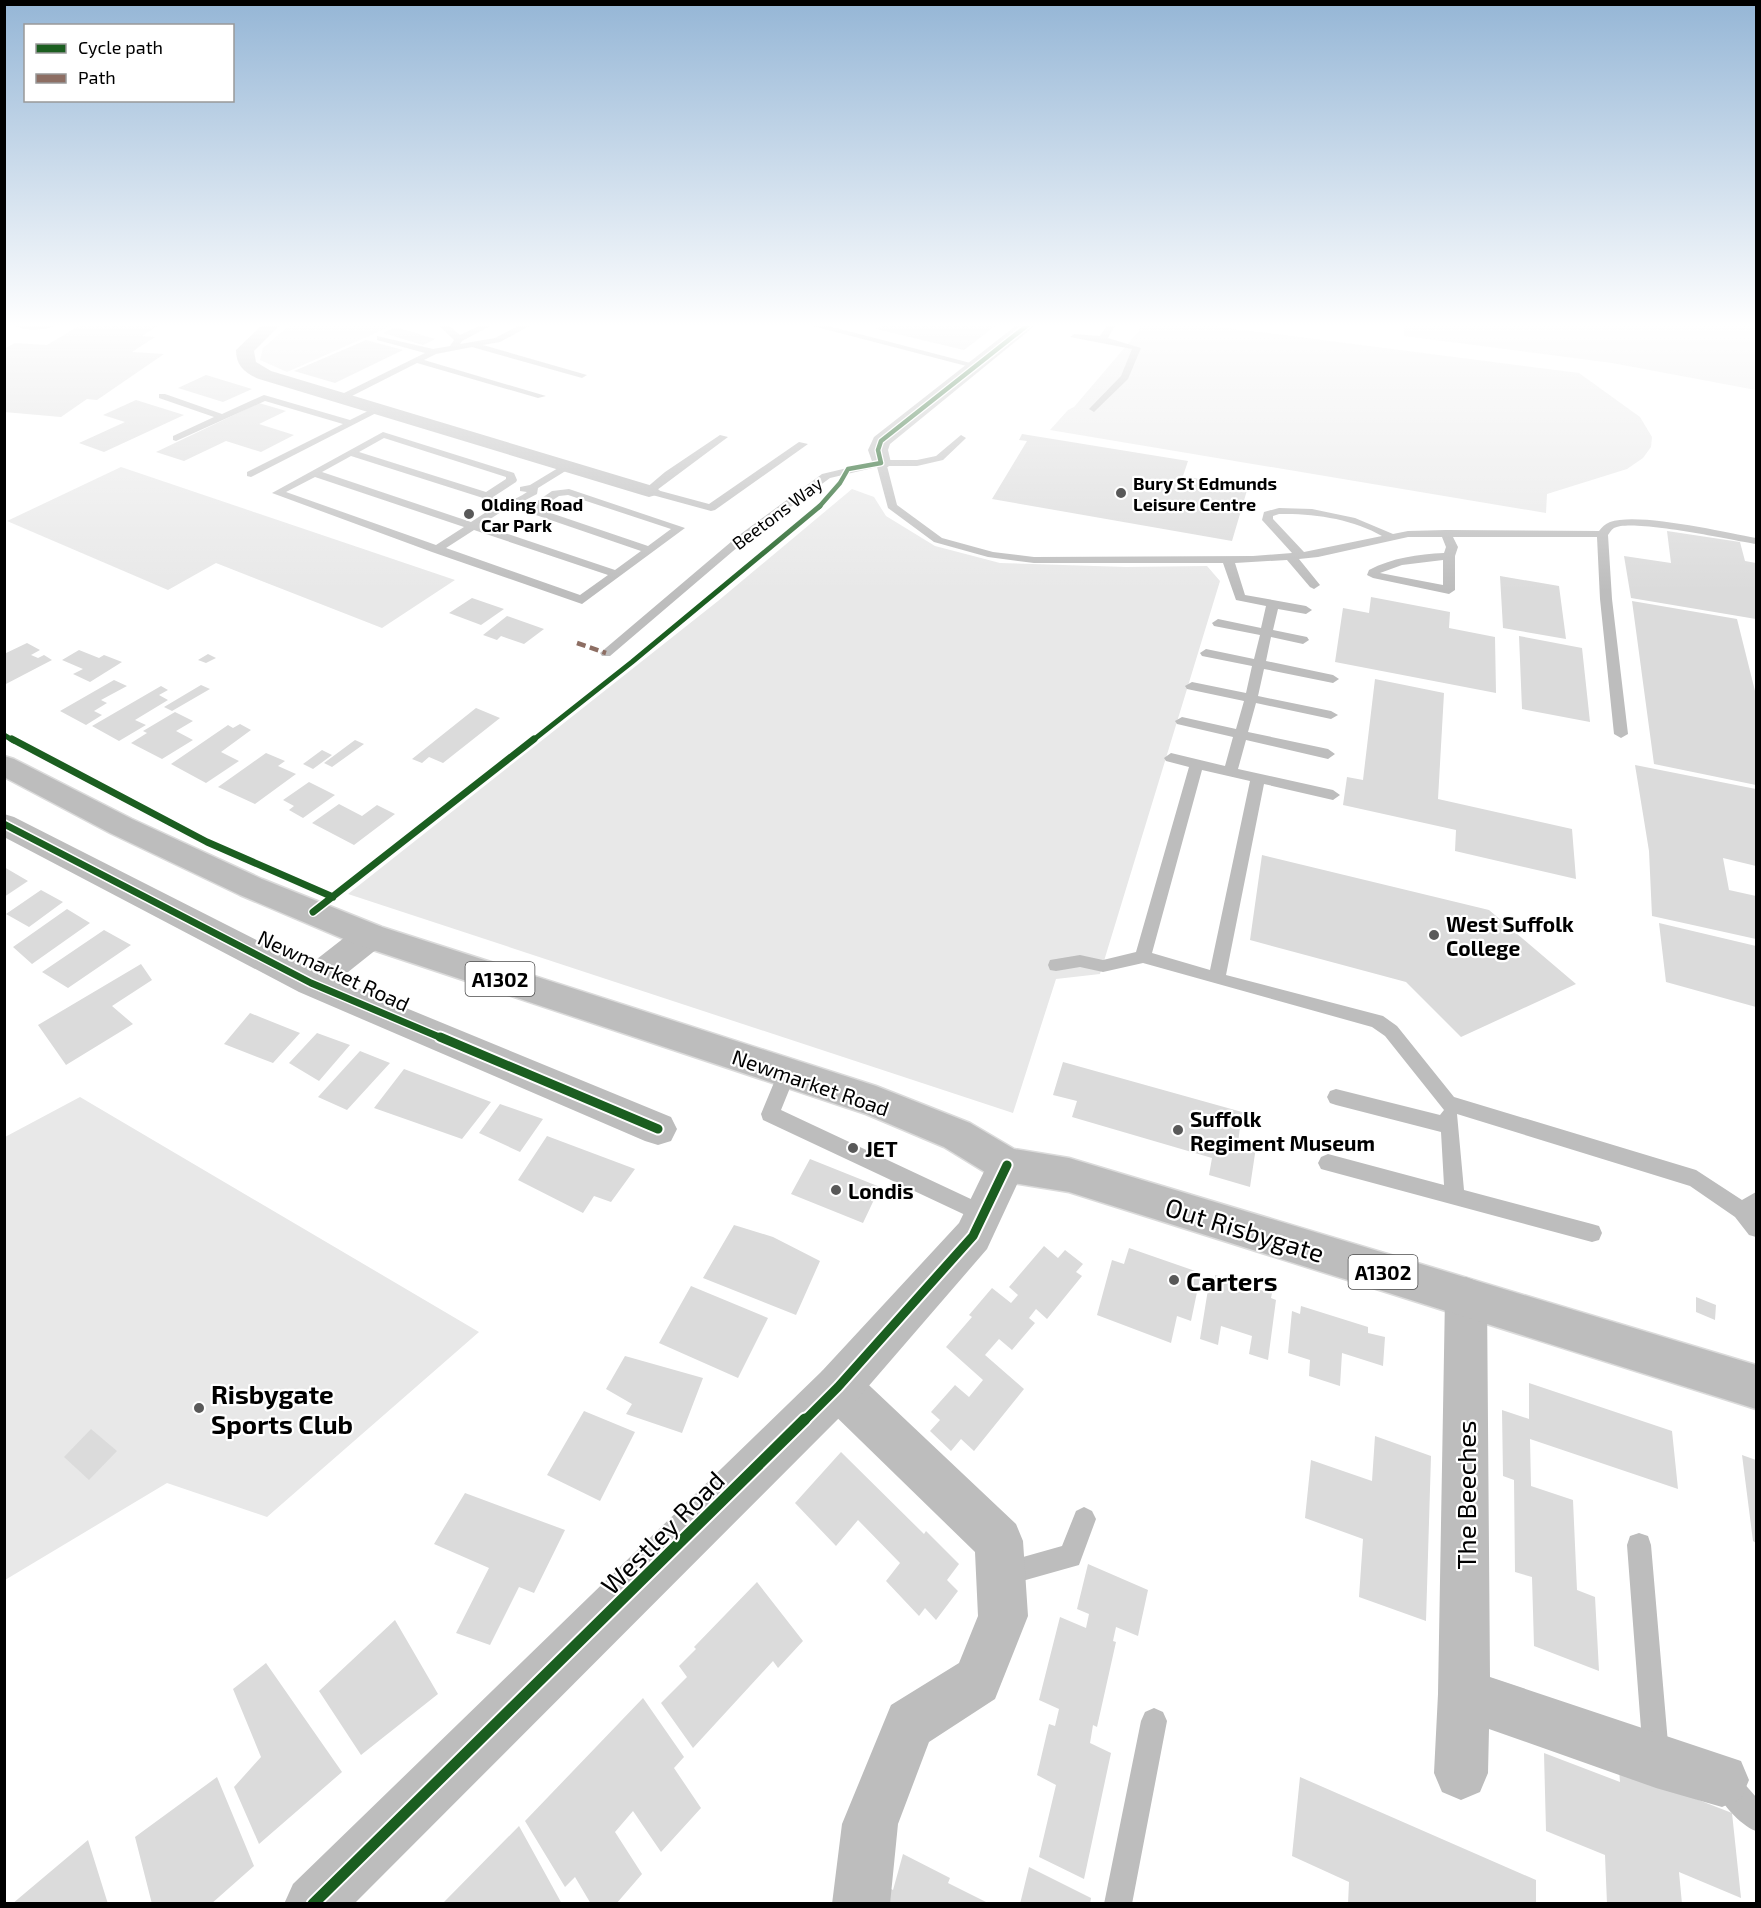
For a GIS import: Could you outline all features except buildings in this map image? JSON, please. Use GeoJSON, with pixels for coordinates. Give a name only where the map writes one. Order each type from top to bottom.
{"type":"FeatureCollection","features":[{"type":"Feature","properties":{"kind":"street"},"geometry":{"type":"LineString","coordinates":[[393,413],[649,491]]}},
{"type":"Feature","properties":{"kind":"street"},"geometry":{"type":"LineString","coordinates":[[881,463],[878,450],[881,441],[917,413]]}},
{"type":"Feature","properties":{"kind":"street","name":"Newmarket Road"},"geometry":{"type":"LineString","coordinates":[[4,765],[121,826],[230,877],[370,936],[876,1102],[957,1135],[1007,1165]]}},
{"type":"Feature","properties":{"kind":"street","name":"Newmarket Road"},"geometry":{"type":"LineString","coordinates":[[4,824],[311,983],[658,1128]]}},
{"type":"Feature","properties":{"kind":"street","name":"Newmarket Road"},"geometry":{"type":"LineString","coordinates":[[311,983],[370,936]]}},
{"type":"Feature","properties":{"kind":"street","name":"Westley Road"},"geometry":{"type":"LineString","coordinates":[[313,1904],[838,1387],[973,1236],[1007,1165]]}},
{"type":"Feature","properties":{"kind":"street","name":"Out Risbygate"},"geometry":{"type":"LineString","coordinates":[[1007,1165],[1069,1175],[1756,1388]]}},
{"type":"Feature","properties":{"kind":"street","name":"The Beeches"},"geometry":{"type":"LineString","coordinates":[[1461,1773],[1464,1694],[1466,1297]]}},
{"type":"Feature","properties":{"kind":"street"},"geometry":{"type":"LineString","coordinates":[[838,1387],[999,1541],[1003,1616],[977,1681],[910,1724],[870,1824],[861,1904]]}},
{"type":"Feature","properties":{"kind":"street"},"geometry":{"type":"LineString","coordinates":[[1464,1694],[1656,1761],[1722,1780]]}},
{"type":"Feature","properties":{"kind":"lane"},"geometry":{"type":"LineString","coordinates":[[211,413],[222,417]]}},
{"type":"Feature","properties":{"kind":"lane"},"geometry":{"type":"LineString","coordinates":[[176,438],[231,413]]}},
{"type":"Feature","properties":{"kind":"lane"},"geometry":{"type":"LineString","coordinates":[[316,413],[351,423]]}},
{"type":"Feature","properties":{"kind":"lane"},"geometry":{"type":"LineString","coordinates":[[251,474],[371,413]]}},
{"type":"Feature","properties":{"kind":"lane"},"geometry":{"type":"LineString","coordinates":[[486,496],[512,480],[510,475],[383,435],[277,493],[582,600],[680,528],[569,492],[556,493],[531,510]]}},
{"type":"Feature","properties":{"kind":"lane"},"geometry":{"type":"LineString","coordinates":[[649,491],[669,474],[723,437]]}},
{"type":"Feature","properties":{"kind":"lane","name":"Beetons Way"},"geometry":{"type":"LineString","coordinates":[[606,653],[742,538],[826,476],[881,463],[917,463],[939,458],[961,438]]}},
{"type":"Feature","properties":{"kind":"lane"},"geometry":{"type":"LineString","coordinates":[[649,491],[711,508],[803,444]]}},
{"type":"Feature","properties":{"kind":"lane"},"geometry":{"type":"LineString","coordinates":[[351,453],[486,496],[490,502],[512,509],[531,510],[650,550]]}},
{"type":"Feature","properties":{"kind":"lane"},"geometry":{"type":"LineString","coordinates":[[881,463],[892,506],[938,540],[992,555],[1034,560],[1228,559],[1296,556],[1408,534],[1602,534],[1611,525],[1626,522],[1671,526],[1756,541]]}},
{"type":"Feature","properties":{"kind":"lane"},"geometry":{"type":"LineString","coordinates":[[436,550],[503,506],[523,499],[533,492],[533,488],[568,465]]}},
{"type":"Feature","properties":{"kind":"lane"},"geometry":{"type":"LineString","coordinates":[[314,473],[617,574]]}},
{"type":"Feature","properties":{"kind":"lane"},"geometry":{"type":"LineString","coordinates":[[1314,585],[1296,556],[1267,520],[1266,517],[1272,512],[1289,510],[1366,524],[1392,538]]}},
{"type":"Feature","properties":{"kind":"lane"},"geometry":{"type":"LineString","coordinates":[[1446,533],[1452,547],[1449,556],[1449,590],[1373,575],[1373,572],[1385,567],[1423,558],[1449,556]]}},
{"type":"Feature","properties":{"kind":"lane"},"geometry":{"type":"LineString","coordinates":[[1602,534],[1606,598],[1621,734]]}},
{"type":"Feature","properties":{"kind":"lane"},"geometry":{"type":"LineString","coordinates":[[1228,559],[1240,597],[1306,610]]}},
{"type":"Feature","properties":{"kind":"lane"},"geometry":{"type":"LineString","coordinates":[[1230,771],[1251,699],[1273,604]]}},
{"type":"Feature","properties":{"kind":"lane"},"geometry":{"type":"LineString","coordinates":[[1218,622],[1303,640]]}},
{"type":"Feature","properties":{"kind":"lane"},"geometry":{"type":"LineString","coordinates":[[1206,653],[1333,679]]}},
{"type":"Feature","properties":{"kind":"lane"},"geometry":{"type":"LineString","coordinates":[[1192,686],[1331,715]]}},
{"type":"Feature","properties":{"kind":"lane"},"geometry":{"type":"LineString","coordinates":[[1182,722],[1328,753]]}},
{"type":"Feature","properties":{"kind":"lane"},"geometry":{"type":"LineString","coordinates":[[1171,758],[1334,795]]}},
{"type":"Feature","properties":{"kind":"lane"},"geometry":{"type":"LineString","coordinates":[[1143,957],[1197,764]]}},
{"type":"Feature","properties":{"kind":"lane"},"geometry":{"type":"LineString","coordinates":[[1217,979],[1258,778]]}},
{"type":"Feature","properties":{"kind":"lane"},"geometry":{"type":"LineString","coordinates":[[1056,965],[1080,961],[1103,966],[1143,957],[1377,1021],[1391,1031],[1448,1103],[1455,1198]]}},
{"type":"Feature","properties":{"kind":"lane"},"geometry":{"type":"LineString","coordinates":[[787,1073],[770,1114],[983,1214]]}},
{"type":"Feature","properties":{"kind":"lane"},"geometry":{"type":"LineString","coordinates":[[1336,1097],[1450,1126]]}},
{"type":"Feature","properties":{"kind":"lane"},"geometry":{"type":"LineString","coordinates":[[1448,1103],[1695,1179],[1749,1206],[1756,1228]]}},
{"type":"Feature","properties":{"kind":"lane"},"geometry":{"type":"LineString","coordinates":[[1328,1163],[1592,1233]]}},
{"type":"Feature","properties":{"kind":"lane"},"geometry":{"type":"LineString","coordinates":[[1001,1575],[1070,1556],[1084,1519]]}},
{"type":"Feature","properties":{"kind":"lane"},"geometry":{"type":"LineString","coordinates":[[1639,1545],[1656,1761]]}},
{"type":"Feature","properties":{"kind":"lane"},"geometry":{"type":"LineString","coordinates":[[1118,1904],[1154,1721]]}},
{"type":"Feature","properties":{"kind":"lane"},"geometry":{"type":"LineString","coordinates":[[1722,1780],[1756,1817]]}},
{"type":"Feature","properties":{"kind":"shaded area"},"geometry":{"type":"Polygon","coordinates":[[[1065,413],[1635,413],[1640,417],[1652,437],[1651,447],[1643,458],[1627,469],[1547,494],[1546,513],[1050,430],[1065,413]]]}},
{"type":"Feature","properties":{"kind":"shaded area"},"geometry":{"type":"Polygon","coordinates":[[[121,467],[455,580],[382,628],[216,563],[168,590],[7,521],[121,467]]]}},
{"type":"Feature","properties":{"kind":"shaded area"},"geometry":{"type":"Polygon","coordinates":[[[852,489],[874,497],[886,516],[935,546],[1000,563],[1126,567],[1207,566],[1220,581],[1100,974],[1056,979],[1013,1113],[348,894],[718,601],[852,489]]]}},
{"type":"Feature","properties":{"kind":"shaded area","name":"Risbygate Sports Club"},"geometry":{"type":"Polygon","coordinates":[[[80,1097],[479,1332],[267,1517],[167,1483],[5,1580],[5,1137],[80,1097]]]}},
{"type":"Feature","properties":{"kind":"marked path"},"geometry":{"type":"LineString","coordinates":[[577,643],[606,653]]}},
{"type":"Feature","properties":{"kind":"cycle path"},"geometry":{"type":"LineString","coordinates":[[313,912],[632,662],[816,511],[840,483],[848,469],[881,463],[878,450],[881,441],[916,413]]}},
{"type":"Feature","properties":{"kind":"cycle path"},"geometry":{"type":"LineString","coordinates":[[4,735],[207,842],[333,897]]}},
{"type":"Feature","properties":{"kind":"cycle path"},"geometry":{"type":"LineString","coordinates":[[4,824],[311,983],[658,1129]]}},
{"type":"Feature","properties":{"kind":"cycle path"},"geometry":{"type":"LineString","coordinates":[[313,1904],[838,1387],[973,1236],[1007,1165]]}},
{"type":"Feature","properties":{"kind":"place","name":"Bury St Edmunds Leisure Centre"},"geometry":{"type":"Point","coordinates":[1121,493]}},
{"type":"Feature","properties":{"kind":"place","name":"Olding Road Car Park"},"geometry":{"type":"Point","coordinates":[469,514]}},
{"type":"Feature","properties":{"kind":"place","name":"West Suffolk College"},"geometry":{"type":"Point","coordinates":[1434,935]}},
{"type":"Feature","properties":{"kind":"place","name":"Suffolk Regiment Museum"},"geometry":{"type":"Point","coordinates":[1178,1130]}},
{"type":"Feature","properties":{"kind":"place","name":"JET"},"geometry":{"type":"Point","coordinates":[853,1148]}},
{"type":"Feature","properties":{"kind":"place","name":"Londis"},"geometry":{"type":"Point","coordinates":[836,1190]}},
{"type":"Feature","properties":{"kind":"place","name":"Carters"},"geometry":{"type":"Point","coordinates":[1174,1280]}},
{"type":"Feature","properties":{"kind":"place","name":"Risbygate Sports Club"},"geometry":{"type":"Point","coordinates":[199,1408]}}]}
